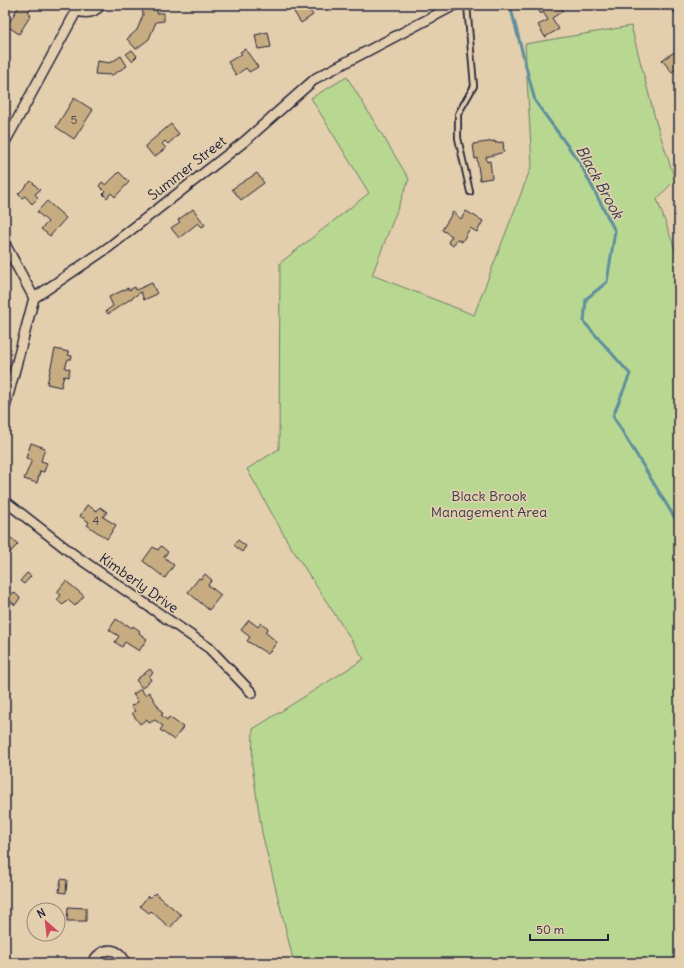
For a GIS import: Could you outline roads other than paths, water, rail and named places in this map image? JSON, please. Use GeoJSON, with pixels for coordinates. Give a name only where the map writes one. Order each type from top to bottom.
{"type":"FeatureCollection","features":[{"type":"Feature","properties":{"kind":"street"},"geometry":{"type":"LineString","coordinates":[[5,142],[74,8],[90,12],[101,5]]}},
{"type":"Feature","properties":{"kind":"street","name":"Summer Street"},"geometry":{"type":"LineString","coordinates":[[34,298],[109,247],[245,141],[316,78],[455,5]]}},
{"type":"Feature","properties":{"kind":"street"},"geometry":{"type":"LineString","coordinates":[[676,5],[679,9]]}},
{"type":"Feature","properties":{"kind":"street"},"geometry":{"type":"LineString","coordinates":[[5,244],[34,298],[5,407]]}},
{"type":"Feature","properties":{"kind":"street","name":"Kimberly Drive"},"geometry":{"type":"LineString","coordinates":[[5,501],[73,554],[209,648],[252,693]]}},
{"type":"Feature","properties":{"kind":"street"},"geometry":{"type":"LineString","coordinates":[[92,963],[98,954],[105,951],[113,951],[122,956],[126,963]]}},
{"type":"Feature","properties":{"kind":"lane"},"geometry":{"type":"LineString","coordinates":[[466,5],[474,86],[458,114],[458,138],[470,192]]}},
{"type":"Feature","properties":{"kind":"waterway","name":"Black Brook"},"geometry":{"type":"LineString","coordinates":[[510,5],[535,101],[580,163],[615,231],[607,282],[586,299],[584,322],[630,374],[613,416],[679,525]]}},
{"type":"Feature","properties":{"kind":"park label","name":"Black Brook Management Area"},"geometry":{"type":"Point","coordinates":[489,504]}}]}
